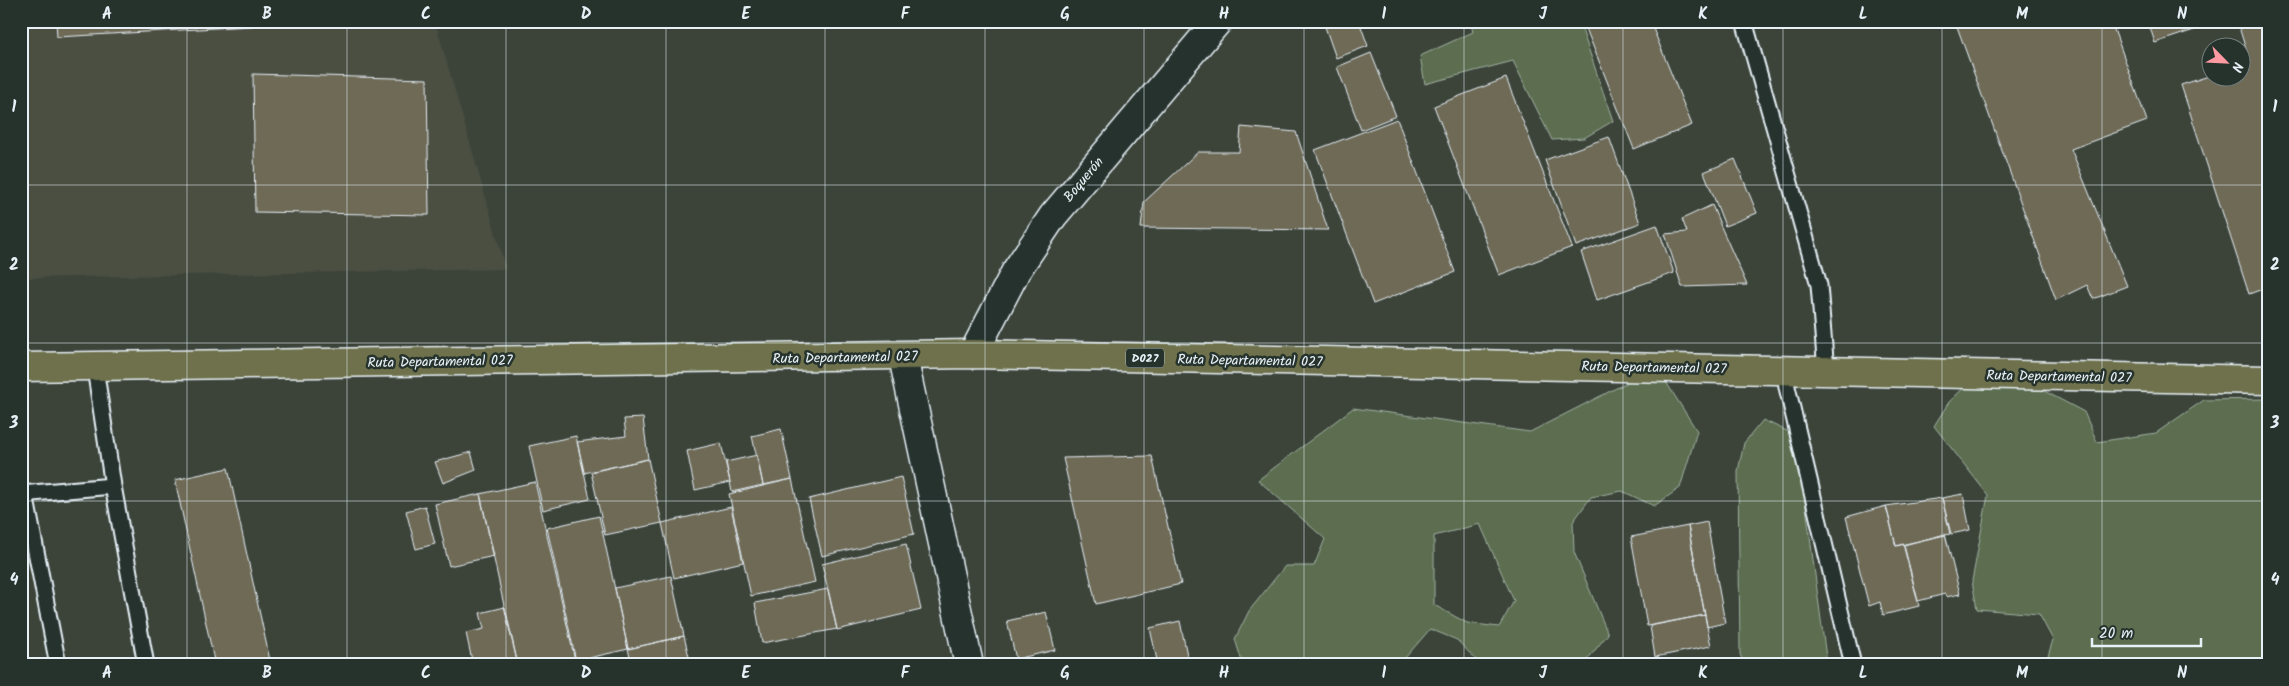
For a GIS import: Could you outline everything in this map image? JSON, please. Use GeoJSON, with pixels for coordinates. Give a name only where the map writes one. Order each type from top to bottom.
{"type":"FeatureCollection","features":[{"type":"Feature","properties":{"kind":"main road","name":"Ruta Departamental 027"},"geometry":{"type":"LineString","coordinates":[[21,367],[95,368],[440,360],[903,357],[973,354],[2268,380]]}},
{"type":"Feature","properties":{"kind":"street","name":"Boquerón"},"geometry":{"type":"LineString","coordinates":[[973,354],[1016,271],[1052,216],[1218,21]]}},
{"type":"Feature","properties":{"kind":"street"},"geometry":{"type":"LineString","coordinates":[[903,357],[969,665]]}},
{"type":"Feature","properties":{"kind":"lane"},"geometry":{"type":"LineString","coordinates":[[1744,21],[1819,285],[1826,371]]}},
{"type":"Feature","properties":{"kind":"lane"},"geometry":{"type":"LineString","coordinates":[[95,368],[113,486],[146,665]]}},
{"type":"Feature","properties":{"kind":"lane"},"geometry":{"type":"LineString","coordinates":[[1785,370],[1787,388],[1854,665]]}},
{"type":"Feature","properties":{"kind":"lane"},"geometry":{"type":"LineString","coordinates":[[58,665],[23,494],[113,486]]}},
{"type":"Feature","properties":{"kind":"shaded area"},"geometry":{"type":"Polygon","coordinates":[[[21,21],[435,21],[506,269],[21,278],[21,21]]]}},
{"type":"Feature","properties":{"kind":"green space"},"geometry":{"type":"Polygon","coordinates":[[[1470,21],[1579,21],[1613,121],[1584,138],[1552,140],[1513,61],[1425,84],[1420,56],[1473,32],[1470,21]]]}},
{"type":"Feature","properties":{"kind":"green space"},"geometry":{"type":"Polygon","coordinates":[[[1634,379],[1666,382],[1697,431],[1680,488],[1654,506],[1622,491],[1591,497],[1573,522],[1574,552],[1608,634],[1583,665],[1481,665],[1457,640],[1430,629],[1399,665],[1243,665],[1235,639],[1249,611],[1285,566],[1314,566],[1325,539],[1258,480],[1353,408],[1530,432],[1634,379]],[[1480,524],[1434,536],[1434,605],[1467,623],[1499,627],[1514,601],[1480,524]]]}},
{"type":"Feature","properties":{"kind":"green space"},"geometry":{"type":"Polygon","coordinates":[[[1972,380],[2031,384],[2084,412],[2097,442],[2156,433],[2204,400],[2268,399],[2268,665],[2045,665],[2053,640],[2039,614],[1977,609],[1972,581],[1988,495],[1934,426],[1949,402],[1972,380]]]}},
{"type":"Feature","properties":{"kind":"green space"},"geometry":{"type":"Polygon","coordinates":[[[1763,420],[1789,432],[1804,492],[1827,665],[1744,665],[1740,654],[1738,471],[1744,443],[1763,420]]]}},
{"type":"Feature","properties":{"kind":"building"},"geometry":{"type":"Polygon","coordinates":[[[56,21],[251,21],[252,26],[57,37],[56,21]]]}},
{"type":"Feature","properties":{"kind":"building"},"geometry":{"type":"Polygon","coordinates":[[[1323,21],[1359,21],[1368,46],[1336,58],[1323,21]]]}},
{"type":"Feature","properties":{"kind":"building"},"geometry":{"type":"Polygon","coordinates":[[[1583,21],[1650,21],[1692,125],[1634,149],[1583,21]]]}},
{"type":"Feature","properties":{"kind":"building"},"geometry":{"type":"Polygon","coordinates":[[[1955,21],[2111,21],[2147,121],[2071,149],[2127,286],[2093,299],[2087,285],[2056,300],[1955,21]]]}},
{"type":"Feature","properties":{"kind":"building"},"geometry":{"type":"Polygon","coordinates":[[[2148,21],[2221,21],[2155,43],[2148,21]]]}},
{"type":"Feature","properties":{"kind":"building"},"geometry":{"type":"Polygon","coordinates":[[[2237,21],[2268,21],[2268,287],[2249,294],[2181,85],[2202,78],[2202,88],[2252,88],[2252,38],[2242,38],[2237,21]]]}},
{"type":"Feature","properties":{"kind":"building"},"geometry":{"type":"Polygon","coordinates":[[[1371,53],[1396,116],[1361,130],[1337,67],[1371,53]]]}},
{"type":"Feature","properties":{"kind":"building"},"geometry":{"type":"Polygon","coordinates":[[[253,74],[427,79],[429,215],[255,212],[253,74]]]}},
{"type":"Feature","properties":{"kind":"building"},"geometry":{"type":"Polygon","coordinates":[[[1506,78],[1572,247],[1499,275],[1434,106],[1506,78]]]}},
{"type":"Feature","properties":{"kind":"building"},"geometry":{"type":"Polygon","coordinates":[[[1397,119],[1455,272],[1373,304],[1315,150],[1397,119]]]}},
{"type":"Feature","properties":{"kind":"building"},"geometry":{"type":"Polygon","coordinates":[[[1241,127],[1296,132],[1328,230],[1141,228],[1144,202],[1198,152],[1239,152],[1241,127]]]}},
{"type":"Feature","properties":{"kind":"building"},"geometry":{"type":"Polygon","coordinates":[[[1609,137],[1640,223],[1576,246],[1545,160],[1609,137]]]}},
{"type":"Feature","properties":{"kind":"building"},"geometry":{"type":"Polygon","coordinates":[[[1735,159],[1757,213],[1725,226],[1704,172],[1735,159]]]}},
{"type":"Feature","properties":{"kind":"building"},"geometry":{"type":"Polygon","coordinates":[[[1712,205],[1747,285],[1682,287],[1665,234],[1687,232],[1682,219],[1712,205]]]}},
{"type":"Feature","properties":{"kind":"building"},"geometry":{"type":"Polygon","coordinates":[[[1657,225],[1674,273],[1597,300],[1581,252],[1657,225]]]}},
{"type":"Feature","properties":{"kind":"building"},"geometry":{"type":"Polygon","coordinates":[[[643,418],[648,459],[584,473],[577,442],[626,436],[624,419],[643,418]]]}},
{"type":"Feature","properties":{"kind":"building"},"geometry":{"type":"Polygon","coordinates":[[[781,429],[792,479],[763,485],[752,436],[781,429]]]}},
{"type":"Feature","properties":{"kind":"building"},"geometry":{"type":"Polygon","coordinates":[[[576,436],[590,499],[543,510],[529,446],[576,436]]]}},
{"type":"Feature","properties":{"kind":"building"},"geometry":{"type":"Polygon","coordinates":[[[721,443],[730,482],[695,490],[687,451],[721,443]]]}},
{"type":"Feature","properties":{"kind":"building"},"geometry":{"type":"Polygon","coordinates":[[[471,452],[476,470],[443,483],[435,462],[471,452]]]}},
{"type":"Feature","properties":{"kind":"building"},"geometry":{"type":"Polygon","coordinates":[[[757,455],[763,485],[732,492],[726,462],[757,455]]]}},
{"type":"Feature","properties":{"kind":"building"},"geometry":{"type":"Polygon","coordinates":[[[1152,456],[1181,584],[1096,604],[1063,458],[1152,456]]]}},
{"type":"Feature","properties":{"kind":"building"},"geometry":{"type":"Polygon","coordinates":[[[648,459],[662,523],[605,535],[591,472],[648,459]]]}},
{"type":"Feature","properties":{"kind":"building"},"geometry":{"type":"Polygon","coordinates":[[[228,468],[271,665],[215,665],[175,480],[228,468]]]}},
{"type":"Feature","properties":{"kind":"building"},"geometry":{"type":"Polygon","coordinates":[[[901,477],[914,534],[822,556],[809,499],[901,477]]]}},
{"type":"Feature","properties":{"kind":"building"},"geometry":{"type":"Polygon","coordinates":[[[792,479],[815,582],[751,596],[729,494],[792,479]]]}},
{"type":"Feature","properties":{"kind":"building"},"geometry":{"type":"Polygon","coordinates":[[[535,482],[576,665],[518,665],[508,624],[480,494],[535,482]]]}},
{"type":"Feature","properties":{"kind":"building"},"geometry":{"type":"Polygon","coordinates":[[[480,494],[494,556],[449,566],[435,504],[480,494]]]}},
{"type":"Feature","properties":{"kind":"building"},"geometry":{"type":"Polygon","coordinates":[[[1963,494],[1970,530],[1951,534],[1942,498],[1963,494]]]}},
{"type":"Feature","properties":{"kind":"building"},"geometry":{"type":"Polygon","coordinates":[[[1942,498],[1950,534],[1896,546],[1886,506],[1942,498]]]}},
{"type":"Feature","properties":{"kind":"building"},"geometry":{"type":"Polygon","coordinates":[[[425,506],[435,544],[416,549],[406,511],[425,506]]]}},
{"type":"Feature","properties":{"kind":"building"},"geometry":{"type":"Polygon","coordinates":[[[1886,506],[1896,546],[1903,544],[1919,606],[1883,615],[1880,602],[1869,606],[1846,517],[1886,506]]]}},
{"type":"Feature","properties":{"kind":"building"},"geometry":{"type":"Polygon","coordinates":[[[731,507],[743,562],[674,578],[662,523],[731,507]]]}},
{"type":"Feature","properties":{"kind":"building"},"geometry":{"type":"Polygon","coordinates":[[[599,516],[628,649],[576,661],[547,528],[599,516]]]}},
{"type":"Feature","properties":{"kind":"building"},"geometry":{"type":"Polygon","coordinates":[[[1707,522],[1725,623],[1707,627],[1688,526],[1707,522]]]}},
{"type":"Feature","properties":{"kind":"building"},"geometry":{"type":"Polygon","coordinates":[[[1688,526],[1705,615],[1647,626],[1631,537],[1688,526]]]}},
{"type":"Feature","properties":{"kind":"building"},"geometry":{"type":"Polygon","coordinates":[[[1945,534],[1960,594],[1946,597],[1945,594],[1918,601],[1904,545],[1945,534]]]}},
{"type":"Feature","properties":{"kind":"building"},"geometry":{"type":"Polygon","coordinates":[[[906,544],[921,610],[837,630],[822,564],[906,544]]]}},
{"type":"Feature","properties":{"kind":"building"},"geometry":{"type":"Polygon","coordinates":[[[671,576],[684,636],[628,649],[615,588],[671,576]]]}},
{"type":"Feature","properties":{"kind":"building"},"geometry":{"type":"Polygon","coordinates":[[[828,589],[837,629],[762,643],[755,603],[828,589]]]}},
{"type":"Feature","properties":{"kind":"building"},"geometry":{"type":"Polygon","coordinates":[[[505,607],[518,665],[473,665],[466,633],[484,629],[480,613],[505,607]]]}},
{"type":"Feature","properties":{"kind":"building"},"geometry":{"type":"Polygon","coordinates":[[[1046,612],[1055,650],[1016,659],[1007,621],[1046,612]]]}},
{"type":"Feature","properties":{"kind":"building"},"geometry":{"type":"Polygon","coordinates":[[[1705,615],[1711,646],[1655,657],[1650,626],[1705,615]]]}},
{"type":"Feature","properties":{"kind":"building"},"geometry":{"type":"Polygon","coordinates":[[[1180,621],[1189,665],[1158,665],[1150,628],[1180,621]]]}},
{"type":"Feature","properties":{"kind":"building"},"geometry":{"type":"Polygon","coordinates":[[[684,636],[691,665],[632,665],[628,649],[684,636]]]}},
{"type":"Feature","properties":{"kind":"building"},"geometry":{"type":"Polygon","coordinates":[[[1106,658],[1107,665],[1077,665],[1106,658]]]}}]}
